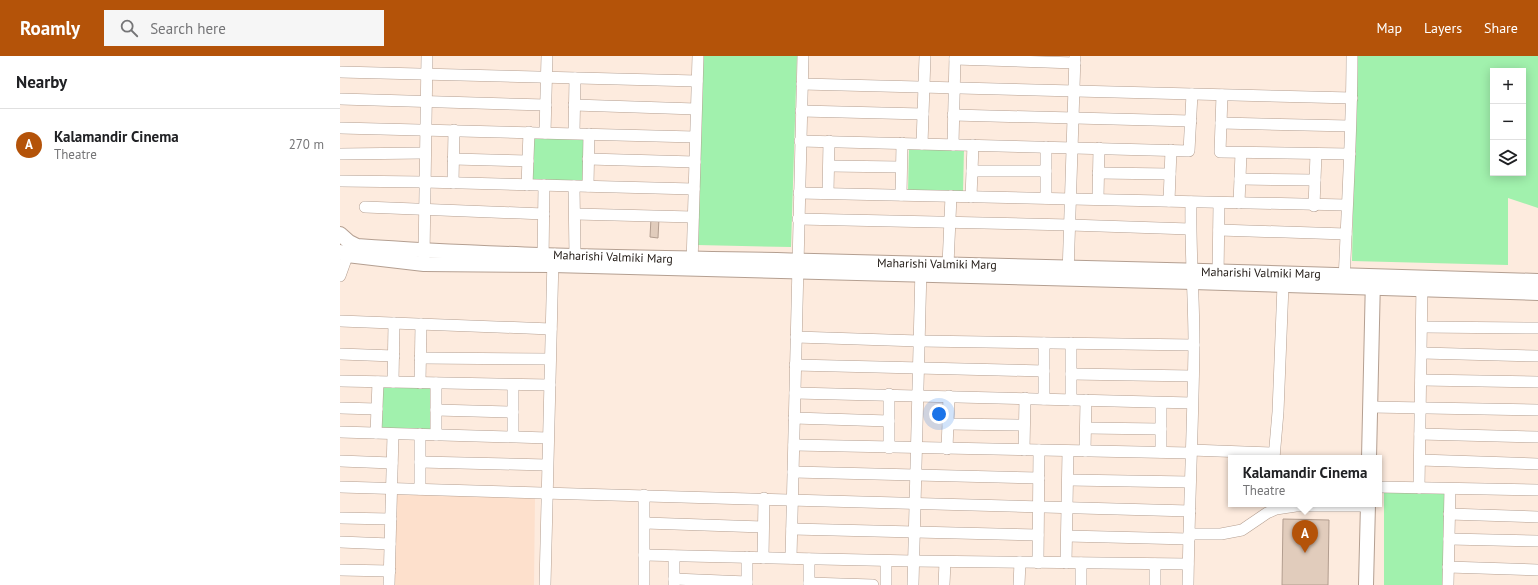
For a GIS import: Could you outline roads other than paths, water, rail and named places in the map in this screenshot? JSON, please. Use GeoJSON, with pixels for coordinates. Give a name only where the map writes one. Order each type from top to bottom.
{"type":"FeatureCollection","features":[{"type":"Feature","properties":{"kind":"street"},"geometry":{"type":"LineString","coordinates":[[424,257],[426,209],[424,182],[428,56]]}},
{"type":"Feature","properties":{"kind":"street"},"geometry":{"type":"LineString","coordinates":[[545,133],[547,56]]}},
{"type":"Feature","properties":{"kind":"street"},"geometry":{"type":"LineString","coordinates":[[692,264],[698,56]]}},
{"type":"Feature","properties":{"kind":"street"},"geometry":{"type":"LineString","coordinates":[[791,558],[803,56]]}},
{"type":"Feature","properties":{"kind":"street"},"geometry":{"type":"LineString","coordinates":[[922,144],[924,56]]}},
{"type":"Feature","properties":{"kind":"street"},"geometry":{"type":"LineString","coordinates":[[1344,281],[1346,205],[1352,98],[1352,56]]}},
{"type":"Feature","properties":{"kind":"street"},"geometry":{"type":"LineString","coordinates":[[953,145],[955,57],[1075,59],[1068,273]]}},
{"type":"Feature","properties":{"kind":"street"},"geometry":{"type":"LineString","coordinates":[[340,72],[697,81]]}},
{"type":"Feature","properties":{"kind":"street"},"geometry":{"type":"LineString","coordinates":[[574,78],[574,134]]}},
{"type":"Feature","properties":{"kind":"street"},"geometry":{"type":"LineString","coordinates":[[802,84],[1352,98]]}},
{"type":"Feature","properties":{"kind":"street"},"geometry":{"type":"LineString","coordinates":[[800,141],[1189,151],[1192,94]]}},
{"type":"Feature","properties":{"kind":"street"},"geometry":{"type":"LineString","coordinates":[[1222,95],[1220,152],[1350,154]]}},
{"type":"Feature","properties":{"kind":"street"},"geometry":{"type":"LineString","coordinates":[[340,99],[546,105]]}},
{"type":"Feature","properties":{"kind":"street"},"geometry":{"type":"LineString","coordinates":[[574,105],[696,108]]}},
{"type":"Feature","properties":{"kind":"street"},"geometry":{"type":"LineString","coordinates":[[801,111],[923,114]]}},
{"type":"Feature","properties":{"kind":"street"},"geometry":{"type":"LineString","coordinates":[[953,115],[1191,121]]}},
{"type":"Feature","properties":{"kind":"street"},"geometry":{"type":"LineString","coordinates":[[1221,122],[1350,126]]}},
{"type":"Feature","properties":{"kind":"street"},"geometry":{"type":"LineString","coordinates":[[340,128],[695,137]]}},
{"type":"Feature","properties":{"kind":"street"},"geometry":{"type":"LineString","coordinates":[[453,182],[454,130]]}},
{"type":"Feature","properties":{"kind":"street"},"geometry":{"type":"LineString","coordinates":[[527,185],[529,132]]}},
{"type":"Feature","properties":{"kind":"street"},"geometry":{"type":"LineString","coordinates":[[588,186],[589,134]]}},
{"type":"Feature","properties":{"kind":"street"},"geometry":{"type":"LineString","coordinates":[[828,193],[829,141]]}},
{"type":"Feature","properties":{"kind":"street"},"geometry":{"type":"LineString","coordinates":[[900,195],[902,143]]}},
{"type":"Feature","properties":{"kind":"street"},"geometry":{"type":"LineString","coordinates":[[971,196],[973,145]]}},
{"type":"Feature","properties":{"kind":"street"},"geometry":{"type":"LineString","coordinates":[[1046,147],[1046,198]]}},
{"type":"Feature","properties":{"kind":"street"},"geometry":{"type":"LineString","coordinates":[[1098,199],[1099,148]]}},
{"type":"Feature","properties":{"kind":"street"},"geometry":{"type":"LineString","coordinates":[[1169,201],[1171,150]]}},
{"type":"Feature","properties":{"kind":"street"},"geometry":{"type":"LineString","coordinates":[[340,154],[425,153]]}},
{"type":"Feature","properties":{"kind":"street"},"geometry":{"type":"LineString","coordinates":[[1239,203],[1241,153]]}},
{"type":"Feature","properties":{"kind":"street"},"geometry":{"type":"LineString","coordinates":[[1314,206],[1316,154]]}},
{"type":"Feature","properties":{"kind":"street"},"geometry":{"type":"LineString","coordinates":[[453,159],[528,161]]}},
{"type":"Feature","properties":{"kind":"street"},"geometry":{"type":"LineString","coordinates":[[588,159],[694,162]]}},
{"type":"Feature","properties":{"kind":"street"},"geometry":{"type":"LineString","coordinates":[[829,166],[901,167]]}},
{"type":"Feature","properties":{"kind":"street"},"geometry":{"type":"LineString","coordinates":[[972,171],[1046,171]]}},
{"type":"Feature","properties":{"kind":"street"},"geometry":{"type":"LineString","coordinates":[[1098,173],[1170,174]]}},
{"type":"Feature","properties":{"kind":"street"},"geometry":{"type":"LineString","coordinates":[[1240,179],[1315,180]]}},
{"type":"Feature","properties":{"kind":"street"},"geometry":{"type":"LineString","coordinates":[[340,181],[453,182],[694,189]]}},
{"type":"Feature","properties":{"kind":"street"},"geometry":{"type":"LineString","coordinates":[[544,185],[544,214],[551,329],[545,585]]}},
{"type":"Feature","properties":{"kind":"street"},"geometry":{"type":"LineString","coordinates":[[574,186],[575,256]]}},
{"type":"Feature","properties":{"kind":"street"},"geometry":{"type":"LineString","coordinates":[[799,193],[1098,199],[1314,206],[1346,205]]}},
{"type":"Feature","properties":{"kind":"street"},"geometry":{"type":"LineString","coordinates":[[948,265],[951,196]]}},
{"type":"Feature","properties":{"kind":"street"},"geometry":{"type":"LineString","coordinates":[[1188,585],[1194,345],[1193,276],[1190,229],[1191,202]]}},
{"type":"Feature","properties":{"kind":"street"},"geometry":{"type":"LineString","coordinates":[[1218,278],[1219,203]]}},
{"type":"Feature","properties":{"kind":"street"},"geometry":{"type":"LineString","coordinates":[[365,207],[544,214]]}},
{"type":"Feature","properties":{"kind":"street"},"geometry":{"type":"LineString","coordinates":[[575,214],[693,217]]}},
{"type":"Feature","properties":{"kind":"street"},"geometry":{"type":"LineString","coordinates":[[798,219],[1190,229]]}},
{"type":"Feature","properties":{"kind":"street"},"geometry":{"type":"LineString","coordinates":[[1219,230],[1346,234]]}},
{"type":"Feature","properties":{"kind":"street"},"geometry":{"type":"LineString","coordinates":[[340,234],[346,250],[340,276]]}},
{"type":"Feature","properties":{"kind":"street","name":"Maharishi Valmiki Marg"},"geometry":{"type":"LineString","coordinates":[[346,250],[357,246],[424,257],[1193,276],[1283,285],[1344,281]]}},
{"type":"Feature","properties":{"kind":"street","name":"Maharishi Valmiki Marg"},"geometry":{"type":"LineString","coordinates":[[548,260],[575,256],[692,264]]}},
{"type":"Feature","properties":{"kind":"street","name":"Maharishi Valmiki Marg"},"geometry":{"type":"LineString","coordinates":[[921,269],[948,265],[1068,273]]}},
{"type":"Feature","properties":{"kind":"street"},"geometry":{"type":"LineString","coordinates":[[913,585],[921,269]]}},
{"type":"Feature","properties":{"kind":"street","name":"Maharishi Valmiki Marg"},"geometry":{"type":"LineString","coordinates":[[1218,278],[1422,283],[1538,281]]}},
{"type":"Feature","properties":{"kind":"street"},"geometry":{"type":"LineString","coordinates":[[1369,455],[1373,282]]}},
{"type":"Feature","properties":{"kind":"street"},"geometry":{"type":"LineString","coordinates":[[1419,488],[1422,283]]}},
{"type":"Feature","properties":{"kind":"street","name":"Maharishi Valmiki Marg"},"geometry":{"type":"LineString","coordinates":[[1422,283],[1538,293]]}},
{"type":"Feature","properties":{"kind":"street"},"geometry":{"type":"LineString","coordinates":[[1274,455],[1278,412],[1283,285]]}},
{"type":"Feature","properties":{"kind":"street"},"geometry":{"type":"LineString","coordinates":[[340,321],[551,329]]}},
{"type":"Feature","properties":{"kind":"street"},"geometry":{"type":"LineString","coordinates":[[393,382],[394,323]]}},
{"type":"Feature","properties":{"kind":"street"},"geometry":{"type":"LineString","coordinates":[[420,324],[420,383]]}},
{"type":"Feature","properties":{"kind":"street"},"geometry":{"type":"LineString","coordinates":[[1422,327],[1538,328]]}},
{"type":"Feature","properties":{"kind":"street"},"geometry":{"type":"LineString","coordinates":[[796,337],[919,341],[1194,345]]}},
{"type":"Feature","properties":{"kind":"street"},"geometry":{"type":"LineString","coordinates":[[1044,343],[1044,399]]}},
{"type":"Feature","properties":{"kind":"street"},"geometry":{"type":"LineString","coordinates":[[1071,344],[1071,400]]}},
{"type":"Feature","properties":{"kind":"street"},"geometry":{"type":"LineString","coordinates":[[340,354],[394,356]]}},
{"type":"Feature","properties":{"kind":"street"},"geometry":{"type":"LineString","coordinates":[[1422,354],[1538,356]]}},
{"type":"Feature","properties":{"kind":"street"},"geometry":{"type":"LineString","coordinates":[[420,358],[550,359]]}},
{"type":"Feature","properties":{"kind":"street"},"geometry":{"type":"LineString","coordinates":[[795,365],[1044,371]]}},
{"type":"Feature","properties":{"kind":"street"},"geometry":{"type":"LineString","coordinates":[[1071,374],[1193,376]]}},
{"type":"Feature","properties":{"kind":"street"},"geometry":{"type":"LineString","coordinates":[[1421,380],[1538,382]]}},
{"type":"Feature","properties":{"kind":"street"},"geometry":{"type":"LineString","coordinates":[[340,381],[550,385]]}},
{"type":"Feature","properties":{"kind":"street"},"geometry":{"type":"LineString","coordinates":[[376,433],[378,382]]}},
{"type":"Feature","properties":{"kind":"street"},"geometry":{"type":"LineString","coordinates":[[436,383],[436,434]]}},
{"type":"Feature","properties":{"kind":"street"},"geometry":{"type":"LineString","coordinates":[[513,385],[513,436]]}},
{"type":"Feature","properties":{"kind":"street"},"geometry":{"type":"LineString","coordinates":[[795,392],[1192,404]]}},
{"type":"Feature","properties":{"kind":"street"},"geometry":{"type":"LineString","coordinates":[[889,394],[889,448]]}},
{"type":"Feature","properties":{"kind":"street"},"geometry":{"type":"LineString","coordinates":[[948,449],[949,396]]}},
{"type":"Feature","properties":{"kind":"street"},"geometry":{"type":"LineString","coordinates":[[1024,450],[1025,398]]}},
{"type":"Feature","properties":{"kind":"street"},"geometry":{"type":"LineString","coordinates":[[1085,451],[1086,400]]}},
{"type":"Feature","properties":{"kind":"street"},"geometry":{"type":"LineString","coordinates":[[1161,402],[1161,452]]}},
{"type":"Feature","properties":{"kind":"street"},"geometry":{"type":"LineString","coordinates":[[1370,407],[1538,410]]}},
{"type":"Feature","properties":{"kind":"street"},"geometry":{"type":"LineString","coordinates":[[340,408],[377,409]]}},
{"type":"Feature","properties":{"kind":"street"},"geometry":{"type":"LineString","coordinates":[[436,410],[513,412]]}},
{"type":"Feature","properties":{"kind":"street"},"geometry":{"type":"LineString","coordinates":[[794,418],[889,421]]}},
{"type":"Feature","properties":{"kind":"street"},"geometry":{"type":"LineString","coordinates":[[948,424],[1024,425]]}},
{"type":"Feature","properties":{"kind":"street"},"geometry":{"type":"LineString","coordinates":[[1086,428],[1161,429]]}},
{"type":"Feature","properties":{"kind":"street"},"geometry":{"type":"LineString","coordinates":[[340,432],[548,438]]}},
{"type":"Feature","properties":{"kind":"street"},"geometry":{"type":"LineString","coordinates":[[389,585],[393,434]]}},
{"type":"Feature","properties":{"kind":"street"},"geometry":{"type":"LineString","coordinates":[[420,434],[420,489]]}},
{"type":"Feature","properties":{"kind":"street"},"geometry":{"type":"LineString","coordinates":[[1420,434],[1538,437]]}},
{"type":"Feature","properties":{"kind":"street"},"geometry":{"type":"LineString","coordinates":[[794,446],[1191,452],[1253,455]]}},
{"type":"Feature","properties":{"kind":"street"},"geometry":{"type":"LineString","coordinates":[[1038,562],[1039,450]]}},
{"type":"Feature","properties":{"kind":"street"},"geometry":{"type":"LineString","coordinates":[[1066,563],[1068,451]]}},
{"type":"Feature","properties":{"kind":"street"},"geometry":{"type":"LineString","coordinates":[[1420,460],[1538,464]]}},
{"type":"Feature","properties":{"kind":"street"},"geometry":{"type":"LineString","coordinates":[[340,461],[392,462]]}},
{"type":"Feature","properties":{"kind":"street"},"geometry":{"type":"LineString","coordinates":[[420,462],[548,465]]}},
{"type":"Feature","properties":{"kind":"street"},"geometry":{"type":"LineString","coordinates":[[793,472],[1038,478]]}},
{"type":"Feature","properties":{"kind":"street"},"geometry":{"type":"LineString","coordinates":[[1068,480],[1190,482]]}},
{"type":"Feature","properties":{"kind":"street"},"geometry":{"type":"LineString","coordinates":[[340,487],[764,498],[1038,508],[1190,511]]}},
{"type":"Feature","properties":{"kind":"street"},"geometry":{"type":"LineString","coordinates":[[1382,487],[1538,490]]}},
{"type":"Feature","properties":{"kind":"street"},"geometry":{"type":"LineString","coordinates":[[1448,585],[1450,489]]}},
{"type":"Feature","properties":{"kind":"street"},"geometry":{"type":"LineString","coordinates":[[644,495],[644,585]]}},
{"type":"Feature","properties":{"kind":"street"},"geometry":{"type":"LineString","coordinates":[[763,558],[764,498]]}},
{"type":"Feature","properties":{"kind":"street"},"geometry":{"type":"LineString","coordinates":[[1067,536],[1189,536],[1221,534],[1242,530],[1276,507]]}},
{"type":"Feature","properties":{"kind":"street"},"geometry":{"type":"LineString","coordinates":[[1366,585],[1368,507]]}},
{"type":"Feature","properties":{"kind":"street"},"geometry":{"type":"LineString","coordinates":[[1449,514],[1538,517]]}},
{"type":"Feature","properties":{"kind":"street"},"geometry":{"type":"LineString","coordinates":[[340,518],[391,519]]}},
{"type":"Feature","properties":{"kind":"street"},"geometry":{"type":"LineString","coordinates":[[645,523],[763,528]]}},
{"type":"Feature","properties":{"kind":"street"},"geometry":{"type":"LineString","coordinates":[[792,529],[1038,535]]}},
{"type":"Feature","properties":{"kind":"street"},"geometry":{"type":"LineString","coordinates":[[1449,539],[1538,541]]}},
{"type":"Feature","properties":{"kind":"street"},"geometry":{"type":"LineString","coordinates":[[340,542],[390,544]]}},
{"type":"Feature","properties":{"kind":"street"},"geometry":{"type":"LineString","coordinates":[[644,555],[945,562],[1188,564]]}},
{"type":"Feature","properties":{"kind":"street"},"geometry":{"type":"LineString","coordinates":[[674,556],[674,582],[747,583],[747,557]]}},
{"type":"Feature","properties":{"kind":"street"},"geometry":{"type":"LineString","coordinates":[[809,559],[809,584],[873,585]]}},
{"type":"Feature","properties":{"kind":"street"},"geometry":{"type":"LineString","coordinates":[[886,561],[886,585]]}},
{"type":"Feature","properties":{"kind":"street"},"geometry":{"type":"LineString","coordinates":[[944,585],[945,562]]}},
{"type":"Feature","properties":{"kind":"street"},"geometry":{"type":"LineString","coordinates":[[1019,585],[1020,562]]}},
{"type":"Feature","properties":{"kind":"street"},"geometry":{"type":"LineString","coordinates":[[1081,563],[1081,585]]}},
{"type":"Feature","properties":{"kind":"street"},"geometry":{"type":"LineString","coordinates":[[1155,564],[1155,585]]}},
{"type":"Feature","properties":{"kind":"street"},"geometry":{"type":"LineString","coordinates":[[1448,567],[1538,570]]}},
{"type":"Feature","properties":{"kind":"street"},"geometry":{"type":"LineString","coordinates":[[340,570],[390,571]]}},
{"type":"Feature","properties":{"kind":"place","name":"Kalamandir Cinema"},"geometry":{"type":"Point","coordinates":[1305,553]}}]}
